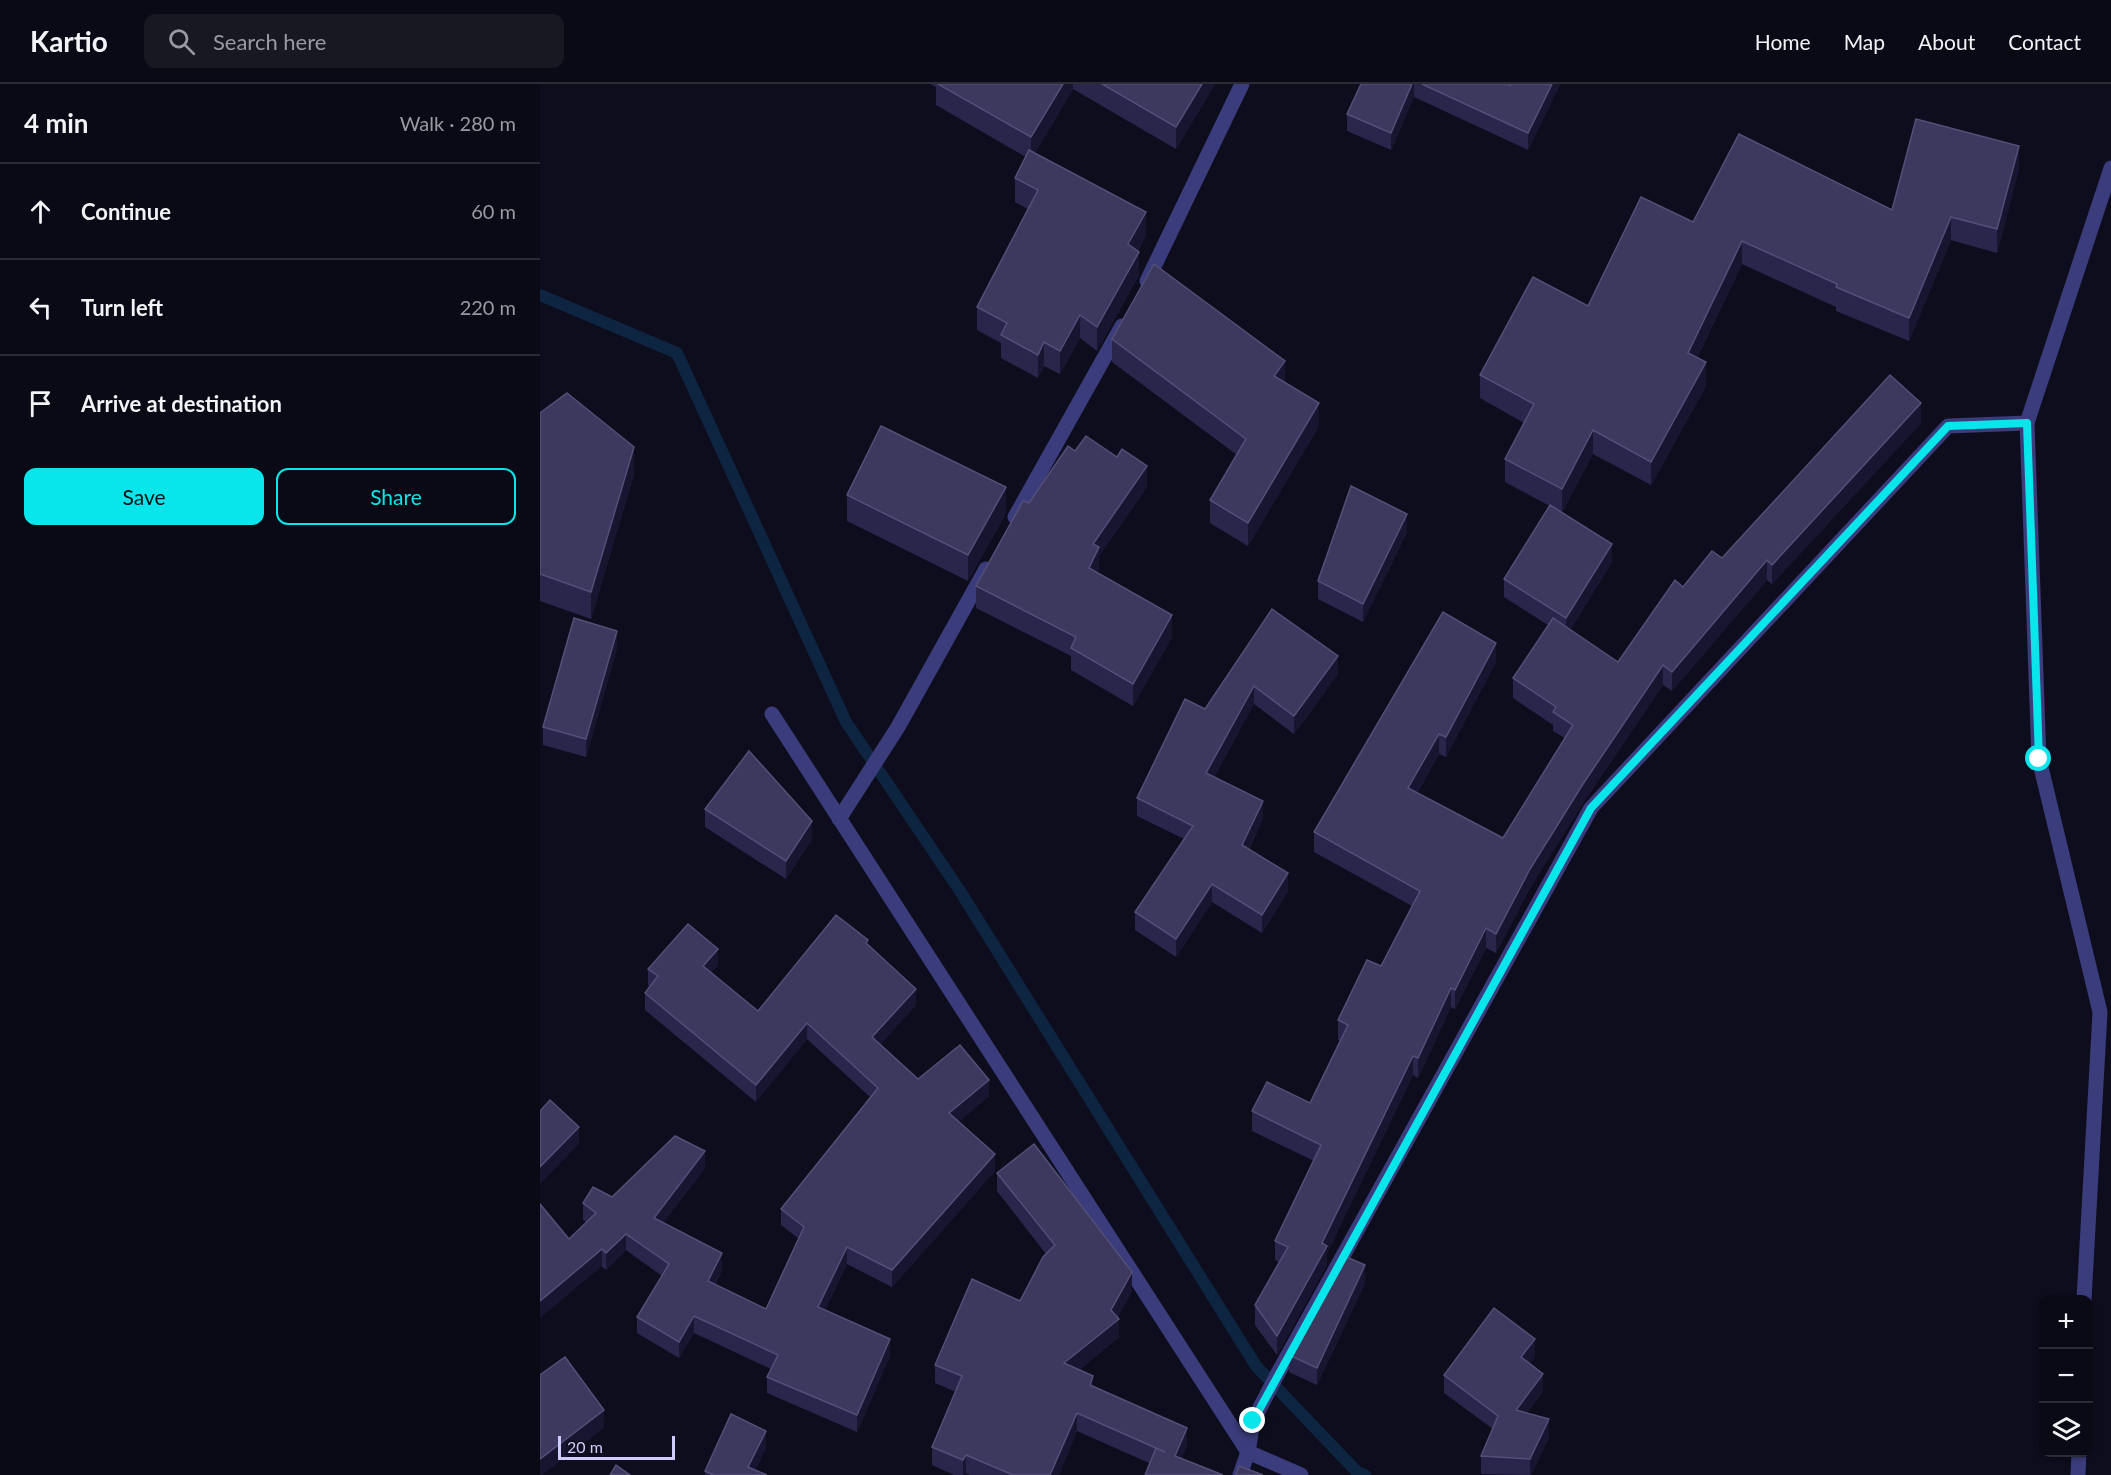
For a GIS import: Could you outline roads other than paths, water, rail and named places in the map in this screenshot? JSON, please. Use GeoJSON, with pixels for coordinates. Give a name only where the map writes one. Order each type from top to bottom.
{"type":"FeatureCollection","features":[{"type":"Feature","properties":{"kind":"street"},"geometry":{"type":"LineString","coordinates":[[1138,296],[1161,255],[1242,84]]}},
{"type":"Feature","properties":{"kind":"street"},"geometry":{"type":"LineString","coordinates":[[2084,1295],[2100,1012],[2039,759],[2027,423],[2111,168]]}},
{"type":"Feature","properties":{"kind":"street"},"geometry":{"type":"LineString","coordinates":[[1006,532],[1127,316]]}},
{"type":"Feature","properties":{"kind":"street"},"geometry":{"type":"LineString","coordinates":[[1240,1475],[1248,1452],[1253,1421],[1278,1373],[1591,808],[1948,426],[2027,423]]}},
{"type":"Feature","properties":{"kind":"street"},"geometry":{"type":"LineString","coordinates":[[839,819],[898,727],[995,553]]}},
{"type":"Feature","properties":{"kind":"street"},"geometry":{"type":"LineString","coordinates":[[772,714],[1248,1452],[1300,1475]]}},
{"type":"Feature","properties":{"kind":"street"},"geometry":{"type":"LineString","coordinates":[[2078,1475],[2079,1457]]}},
{"type":"Feature","properties":{"kind":"waterway"},"geometry":{"type":"LineString","coordinates":[[540,295],[677,353],[846,722],[960,891],[1256,1366],[1357,1472],[1365,1475]]}}]}
